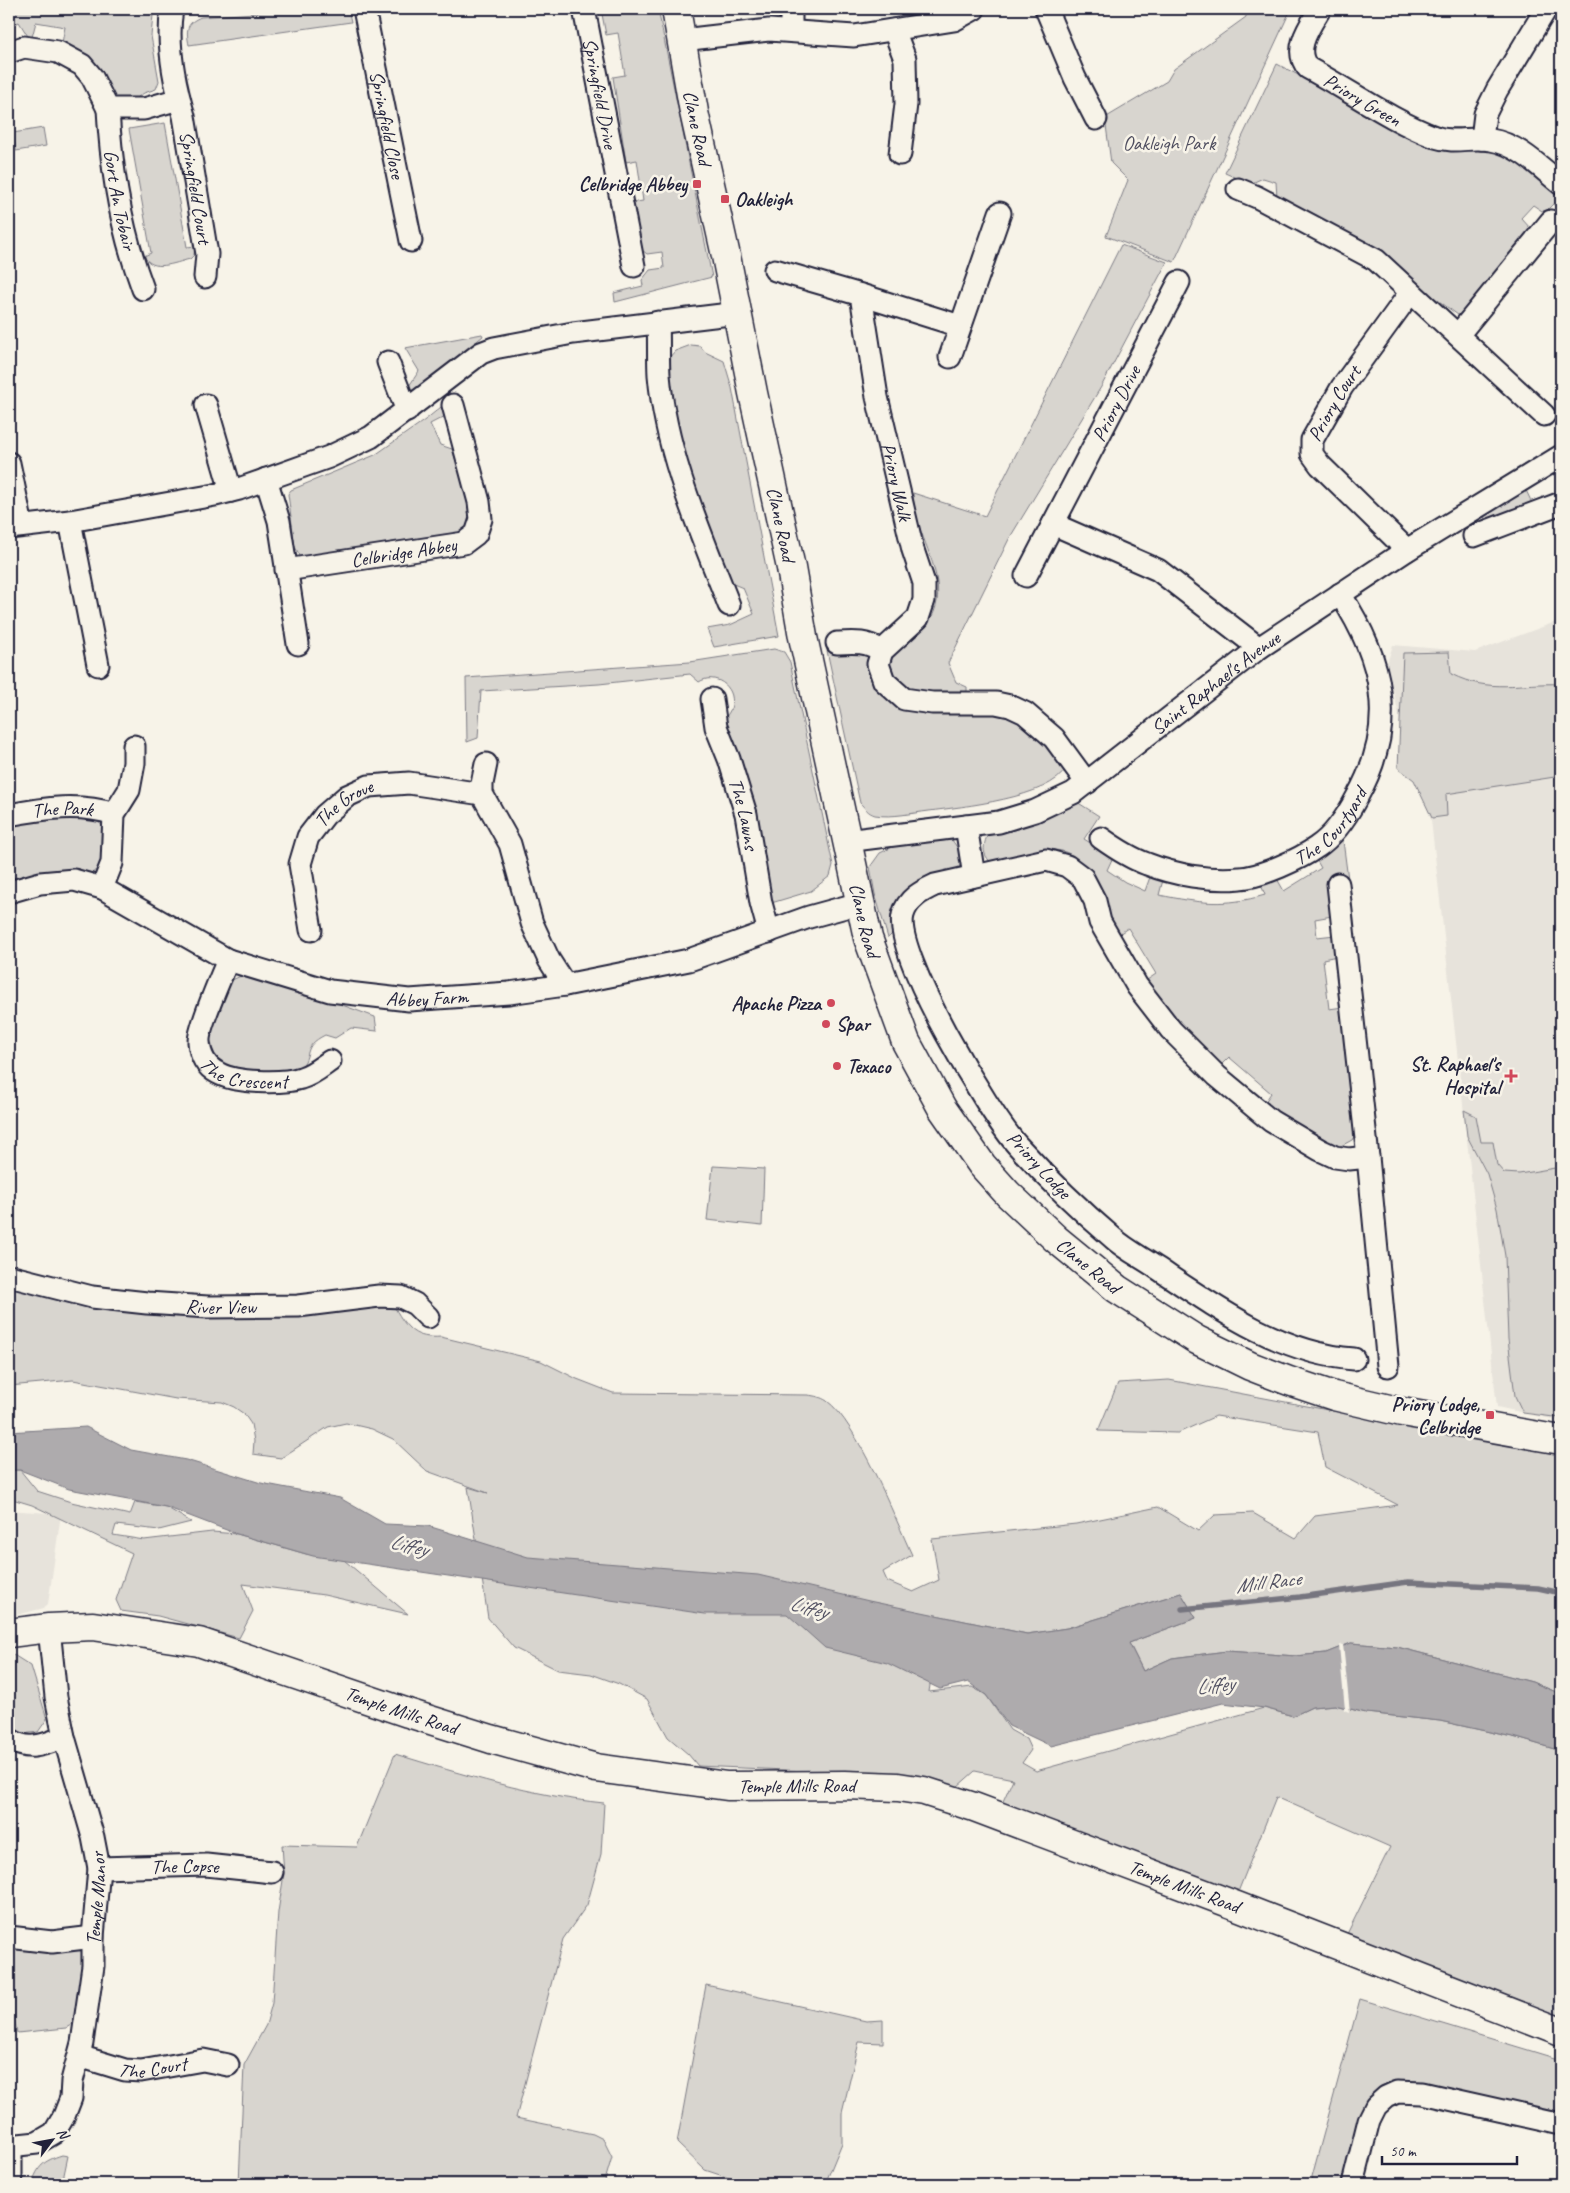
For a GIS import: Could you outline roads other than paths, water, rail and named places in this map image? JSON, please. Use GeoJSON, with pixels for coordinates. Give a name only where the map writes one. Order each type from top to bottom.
{"type":"FeatureCollection","features":[{"type":"Feature","properties":{"kind":"main road","name":"Clane Road"},"geometry":{"type":"LineString","coordinates":[[676,9],[694,112],[738,313],[846,841],[874,959],[906,1042],[933,1093],[962,1140],[982,1165],[1031,1216],[1117,1289],[1196,1340],[1230,1357],[1289,1381],[1334,1396],[1402,1412],[1561,1440]]}},
{"type":"Feature","properties":{"kind":"main road","name":"Temple Mills Road"},"geometry":{"type":"LineString","coordinates":[[9,1633],[49,1628],[93,1626],[199,1642],[491,1739],[596,1768],[727,1786],[880,1786],[910,1788],[937,1794],[1237,1906],[1561,2032]]}},
{"type":"Feature","properties":{"kind":"street","name":"Springfield Court"},"geometry":{"type":"LineString","coordinates":[[172,9],[168,28],[207,254],[205,277]]}},
{"type":"Feature","properties":{"kind":"street","name":"Springfield Close"},"geometry":{"type":"LineString","coordinates":[[364,9],[411,241]]}},
{"type":"Feature","properties":{"kind":"street","name":"Springfield Drive"},"geometry":{"type":"LineString","coordinates":[[584,9],[634,266]]}},
{"type":"Feature","properties":{"kind":"street"},"geometry":{"type":"LineString","coordinates":[[791,9],[791,31]]}},
{"type":"Feature","properties":{"kind":"street"},"geometry":{"type":"LineString","coordinates":[[682,40],[769,30],[854,36],[954,20],[974,9]]}},
{"type":"Feature","properties":{"kind":"street"},"geometry":{"type":"LineString","coordinates":[[1046,9],[1075,78],[1096,119]]}},
{"type":"Feature","properties":{"kind":"street","name":"Priory Green"},"geometry":{"type":"LineString","coordinates":[[1320,9],[1301,47],[1303,62],[1308,68],[1412,127],[1436,137],[1454,141],[1482,139],[1500,142],[1516,150],[1561,184]]}},
{"type":"Feature","properties":{"kind":"street"},"geometry":{"type":"LineString","coordinates":[[1482,139],[1485,114],[1497,90],[1546,9]]}},
{"type":"Feature","properties":{"kind":"street"},"geometry":{"type":"LineString","coordinates":[[894,30],[905,59],[906,104],[900,154]]}},
{"type":"Feature","properties":{"kind":"street"},"geometry":{"type":"LineString","coordinates":[[9,52],[24,47],[58,52],[82,65],[92,78],[108,109],[144,109],[179,99]]}},
{"type":"Feature","properties":{"kind":"street","name":"Gort An Tobair"},"geometry":{"type":"LineString","coordinates":[[108,109],[109,131],[124,228],[133,263],[143,289]]}},
{"type":"Feature","properties":{"kind":"street"},"geometry":{"type":"LineString","coordinates":[[1238,189],[1258,197],[1376,260],[1544,415]]}},
{"type":"Feature","properties":{"kind":"street"},"geometry":{"type":"LineString","coordinates":[[950,357],[1000,213]]}},
{"type":"Feature","properties":{"kind":"street"},"geometry":{"type":"LineString","coordinates":[[1458,335],[1551,221]]}},
{"type":"Feature","properties":{"kind":"street"},"geometry":{"type":"LineString","coordinates":[[774,270],[960,326]]}},
{"type":"Feature","properties":{"kind":"street","name":"Priory Drive"},"geometry":{"type":"LineString","coordinates":[[1026,576],[1179,282]]}},
{"type":"Feature","properties":{"kind":"street","name":"Priory Court"},"geometry":{"type":"LineString","coordinates":[[1407,550],[1320,465],[1312,454],[1312,440],[1342,387],[1410,293]]}},
{"type":"Feature","properties":{"kind":"street","name":"Priory Walk"},"geometry":{"type":"LineString","coordinates":[[861,295],[877,397],[913,550],[924,583],[924,600],[918,618],[882,651]]}},
{"type":"Feature","properties":{"kind":"street"},"geometry":{"type":"LineString","coordinates":[[9,463],[16,527],[70,521],[231,491],[329,457],[371,437],[481,353],[494,348],[573,333],[738,313]]}},
{"type":"Feature","properties":{"kind":"street"},"geometry":{"type":"LineString","coordinates":[[658,322],[659,375],[669,435],[692,512],[729,605]]}},
{"type":"Feature","properties":{"kind":"street"},"geometry":{"type":"LineString","coordinates":[[388,362],[407,411]]}},
{"type":"Feature","properties":{"kind":"street"},"geometry":{"type":"LineString","coordinates":[[206,405],[231,491]]}},
{"type":"Feature","properties":{"kind":"street","name":"Celbridge Abbey"},"geometry":{"type":"LineString","coordinates":[[286,570],[464,543],[476,534],[481,519],[479,502],[453,405]]}},
{"type":"Feature","properties":{"kind":"street","name":"Saint Raphael's Avenue"},"geometry":{"type":"LineString","coordinates":[[846,841],[999,822],[1035,812],[1073,793],[1259,648],[1407,550],[1561,456]]}},
{"type":"Feature","properties":{"kind":"street"},"geometry":{"type":"LineString","coordinates":[[266,479],[280,522],[298,644]]}},
{"type":"Feature","properties":{"kind":"street"},"geometry":{"type":"LineString","coordinates":[[1474,536],[1561,503]]}},
{"type":"Feature","properties":{"kind":"street"},"geometry":{"type":"LineString","coordinates":[[70,521],[98,665]]}},
{"type":"Feature","properties":{"kind":"street"},"geometry":{"type":"LineString","coordinates":[[1053,524],[1158,570],[1259,648]]}},
{"type":"Feature","properties":{"kind":"street","name":"The Courtyard"},"geometry":{"type":"LineString","coordinates":[[1100,838],[1126,854],[1166,870],[1196,877],[1242,878],[1280,867],[1318,847],[1335,830],[1346,818],[1365,783],[1377,749],[1381,728],[1380,691],[1371,653],[1362,631],[1340,594]]}},
{"type":"Feature","properties":{"kind":"street"},"geometry":{"type":"LineString","coordinates":[[837,644],[860,641],[871,644],[882,651],[878,664],[884,681],[904,699],[932,703],[985,702],[1010,706],[1025,713],[1050,734],[1087,783]]}},
{"type":"Feature","properties":{"kind":"street","name":"The Lawns"},"geometry":{"type":"LineString","coordinates":[[712,699],[716,727],[729,759],[746,814],[761,903],[769,932]]}},
{"type":"Feature","properties":{"kind":"street","name":"The Park"},"geometry":{"type":"LineString","coordinates":[[102,888],[112,863],[114,814],[129,790],[134,763],[134,746]]}},
{"type":"Feature","properties":{"kind":"street"},"geometry":{"type":"LineString","coordinates":[[486,764],[482,794],[510,844],[532,923],[549,960],[565,985]]}},
{"type":"Feature","properties":{"kind":"street","name":"The Grove"},"geometry":{"type":"LineString","coordinates":[[311,930],[300,864],[308,837],[325,815],[347,796],[369,786],[408,783],[482,794]]}},
{"type":"Feature","properties":{"kind":"street","name":"The Park"},"geometry":{"type":"LineString","coordinates":[[9,815],[47,807],[94,808],[114,814]]}},
{"type":"Feature","properties":{"kind":"street"},"geometry":{"type":"LineString","coordinates":[[966,826],[974,876]]}},
{"type":"Feature","properties":{"kind":"street","name":"Priory Lodge"},"geometry":{"type":"LineString","coordinates":[[1354,1359],[1324,1356],[1274,1337],[1245,1325],[1203,1299],[1114,1240],[1031,1159],[1006,1130],[956,1052],[921,982],[902,931],[903,914],[920,892],[935,885],[1046,860],[1067,866],[1083,878],[1095,901],[1100,922],[1136,986],[1171,1030],[1217,1076],[1272,1121],[1320,1150],[1349,1159],[1368,1156]]}},
{"type":"Feature","properties":{"kind":"street","name":"Abbey Farm"},"geometry":{"type":"LineString","coordinates":[[9,892],[40,883],[74,880],[102,888],[228,960],[330,991],[409,1000],[509,993],[565,985],[689,960],[809,916],[860,903]]}},
{"type":"Feature","properties":{"kind":"street"},"geometry":{"type":"LineString","coordinates":[[1338,884],[1368,1156],[1388,1366]]}},
{"type":"Feature","properties":{"kind":"street","name":"The Crescent"},"geometry":{"type":"LineString","coordinates":[[228,960],[198,1039],[201,1053],[207,1065],[219,1074],[240,1079],[275,1082],[299,1079],[313,1074],[330,1061]]}},
{"type":"Feature","properties":{"kind":"street","name":"River View"},"geometry":{"type":"LineString","coordinates":[[9,1276],[92,1297],[208,1307],[298,1306],[378,1296],[401,1297],[415,1304],[428,1317]]}},
{"type":"Feature","properties":{"kind":"street","name":"Temple Manor"},"geometry":{"type":"LineString","coordinates":[[14,2146],[37,2143],[54,2133],[71,2098],[93,1966],[93,1937],[99,1868],[93,1837],[64,1737],[56,1697],[49,1628]]}},
{"type":"Feature","properties":{"kind":"street"},"geometry":{"type":"LineString","coordinates":[[9,1739],[19,1745],[42,1746],[64,1737]]}},
{"type":"Feature","properties":{"kind":"street","name":"The Copse"},"geometry":{"type":"LineString","coordinates":[[99,1868],[206,1865],[272,1872]]}},
{"type":"Feature","properties":{"kind":"street"},"geometry":{"type":"LineString","coordinates":[[9,1937],[52,1942],[93,1937]]}},
{"type":"Feature","properties":{"kind":"street","name":"The Court"},"geometry":{"type":"LineString","coordinates":[[79,2056],[125,2070],[141,2071],[203,2060],[228,2065]]}},
{"type":"Feature","properties":{"kind":"street"},"geometry":{"type":"LineString","coordinates":[[1353,2184],[1369,2120],[1376,2106],[1386,2097],[1397,2092],[1422,2093],[1561,2124]]}},
{"type":"Feature","properties":{"kind":"street"},"geometry":{"type":"LineString","coordinates":[[11,2184],[14,2146]]}},
{"type":"Feature","properties":{"kind":"water","name":"Liffey"},"geometry":{"type":"Polygon","coordinates":[[[86,1427],[131,1450],[186,1460],[261,1483],[340,1498],[385,1524],[428,1526],[528,1557],[758,1575],[869,1601],[1027,1634],[1067,1628],[1181,1593],[1196,1618],[1129,1643],[1143,1671],[1172,1658],[1227,1651],[1296,1656],[1326,1653],[1351,1643],[1397,1647],[1532,1682],[1561,1694],[1561,1751],[1517,1738],[1440,1721],[1366,1713],[1335,1705],[1312,1707],[1293,1716],[1264,1708],[1223,1703],[1051,1746],[1009,1726],[986,1695],[968,1682],[940,1689],[887,1663],[825,1648],[787,1614],[705,1614],[313,1556],[237,1534],[166,1507],[69,1489],[20,1470],[9,1470],[9,1432],[86,1427]]]}},
{"type":"Feature","properties":{"kind":"waterway","name":"Mill Race"},"geometry":{"type":"LineString","coordinates":[[1182,1609],[1300,1597],[1408,1582],[1538,1588],[1561,1593]]}},
{"type":"Feature","properties":{"kind":"place","name":"Celbridge Abbey"},"geometry":{"type":"Point","coordinates":[697,184]}},
{"type":"Feature","properties":{"kind":"place","name":"Oakleigh"},"geometry":{"type":"Point","coordinates":[725,199]}},
{"type":"Feature","properties":{"kind":"place","name":"Apache Pizza"},"geometry":{"type":"Point","coordinates":[831,1003]}},
{"type":"Feature","properties":{"kind":"place","name":"Spar"},"geometry":{"type":"Point","coordinates":[826,1024]}},
{"type":"Feature","properties":{"kind":"place","name":"Texaco"},"geometry":{"type":"Point","coordinates":[837,1066]}},
{"type":"Feature","properties":{"kind":"place","name":"St. Raphael's Hospital"},"geometry":{"type":"Point","coordinates":[1511,1076]}},
{"type":"Feature","properties":{"kind":"place","name":"Priory Lodge, Celbridge"},"geometry":{"type":"Point","coordinates":[1490,1415]}},
{"type":"Feature","properties":{"kind":"park label","name":"Oakleigh Park"},"geometry":{"type":"Point","coordinates":[1169,143]}}]}
